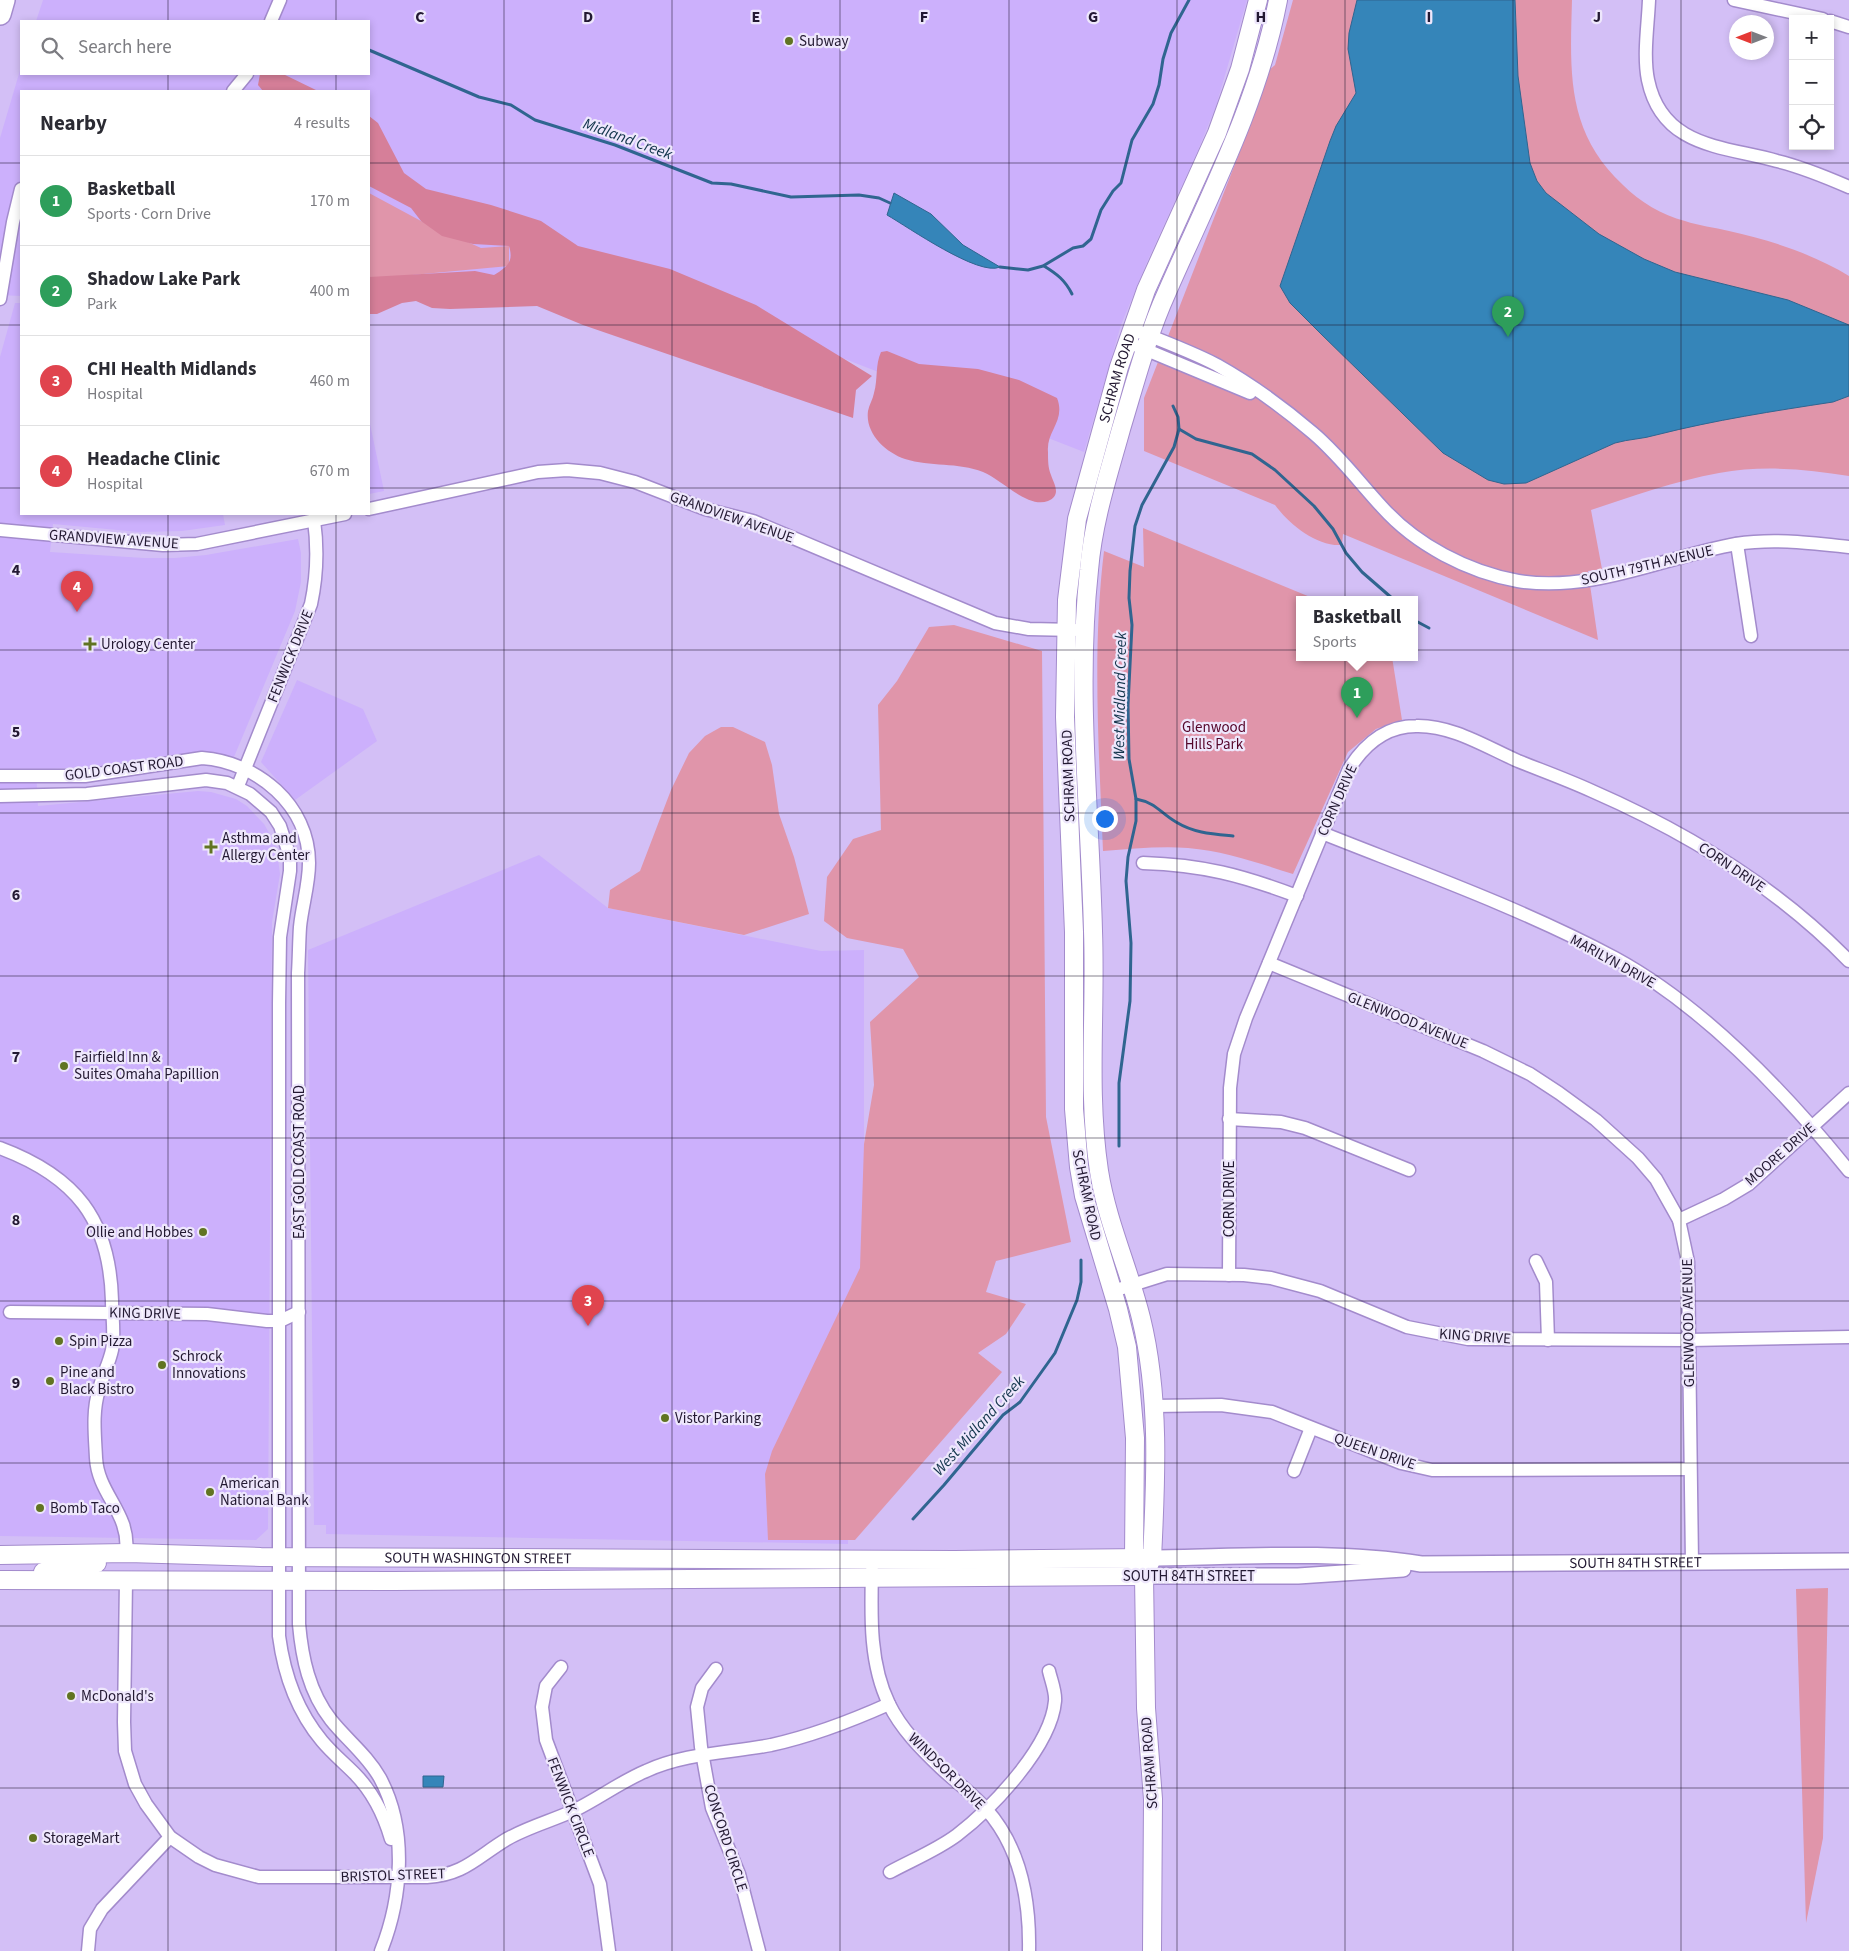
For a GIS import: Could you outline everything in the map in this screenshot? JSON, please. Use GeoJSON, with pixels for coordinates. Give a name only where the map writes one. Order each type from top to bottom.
{"type":"FeatureCollection","features":[{"type":"Feature","properties":{"kind":"highway"},"geometry":{"type":"LineString","coordinates":[[0,14],[4,0]]}},
{"type":"Feature","properties":{"kind":"main road","name":"SCHRAM ROAD"},"geometry":{"type":"LineString","coordinates":[[1144,1576],[1134,1558],[1134,1404],[1127,1347],[1113,1291],[1084,1196],[1079,1167],[1074,1109],[1074,932],[1065,717],[1069,569],[1077,519],[1110,396],[1129,335],[1146,290],[1217,133],[1240,69],[1258,0]]}},
{"type":"Feature","properties":{"kind":"main road","name":"SCHRAM ROAD"},"geometry":{"type":"LineString","coordinates":[[1152,1951],[1153,1799],[1146,1708],[1144,1576],[1152,1558],[1154,1406],[1146,1344],[1131,1284],[1104,1197],[1094,1125],[1094,933],[1084,706],[1085,630],[1093,535],[1100,503],[1147,342],[1241,126],[1268,43],[1278,0]]}},
{"type":"Feature","properties":{"kind":"main road","name":"SOUTH WASHINGTON STREET"},"geometry":{"type":"LineString","coordinates":[[0,1555],[126,1553],[955,1569]]}},
{"type":"Feature","properties":{"kind":"main road"},"geometry":{"type":"LineString","coordinates":[[4,1580],[89,1564],[116,1563],[122,1560],[126,1553]]}},
{"type":"Feature","properties":{"kind":"main road"},"geometry":{"type":"LineString","coordinates":[[126,1580],[133,1568],[141,1564],[215,1563],[226,1556]]}},
{"type":"Feature","properties":{"kind":"main road","name":"SOUTH 84TH STREET"},"geometry":{"type":"LineString","coordinates":[[955,1569],[1152,1558]]}},
{"type":"Feature","properties":{"kind":"main road","name":"SOUTH WASHINGTON STREET"},"geometry":{"type":"LineString","coordinates":[[4,1580],[299,1581],[872,1568]]}},
{"type":"Feature","properties":{"kind":"main road","name":"SOUTH 84TH STREET"},"geometry":{"type":"LineString","coordinates":[[955,1569],[1144,1576]]}},
{"type":"Feature","properties":{"kind":"street"},"geometry":{"type":"LineString","coordinates":[[271,20],[280,0]]}},
{"type":"Feature","properties":{"kind":"street"},"geometry":{"type":"LineString","coordinates":[[1649,0],[1647,78],[1659,108],[1674,127],[1700,143],[1778,161],[1849,187]]}},
{"type":"Feature","properties":{"kind":"street"},"geometry":{"type":"LineString","coordinates":[[1734,0],[1804,15]]}},
{"type":"Feature","properties":{"kind":"street"},"geometry":{"type":"LineString","coordinates":[[1834,22],[1849,27]]}},
{"type":"Feature","properties":{"kind":"street"},"geometry":{"type":"LineString","coordinates":[[234,90],[246,75]]}},
{"type":"Feature","properties":{"kind":"street"},"geometry":{"type":"LineString","coordinates":[[0,299],[13,222],[20,193]]}},
{"type":"Feature","properties":{"kind":"street","name":"SOUTH 79TH AVENUE"},"geometry":{"type":"LineString","coordinates":[[1129,335],[1269,401],[1326,445],[1383,509],[1415,537],[1450,558],[1499,576],[1535,583],[1587,581],[1737,544],[1788,541],[1849,547]]}},
{"type":"Feature","properties":{"kind":"street","name":"GRANDVIEW AVENUE"},"geometry":{"type":"LineString","coordinates":[[370,509],[538,472],[567,470],[600,473],[635,482],[705,509],[753,521],[994,623],[1022,628],[1085,630]]}},
{"type":"Feature","properties":{"kind":"street","name":"GRANDVIEW AVENUE"},"geometry":{"type":"LineString","coordinates":[[0,530],[163,545],[197,544],[340,515]]}},
{"type":"Feature","properties":{"kind":"street","name":"FENWICK DRIVE"},"geometry":{"type":"LineString","coordinates":[[238,786],[311,604],[316,582],[317,558],[314,520]]}},
{"type":"Feature","properties":{"kind":"street"},"geometry":{"type":"LineString","coordinates":[[1737,544],[1751,636]]}},
{"type":"Feature","properties":{"kind":"street","name":"CORN DRIVE"},"geometry":{"type":"LineString","coordinates":[[1229,1275],[1228,1119],[1234,1054],[1268,963],[1349,769],[1366,746],[1377,738],[1401,728],[1428,726],[1445,729],[1592,791],[1658,822],[1705,848],[1797,914],[1849,961]]}},
{"type":"Feature","properties":{"kind":"street","name":"GOLD COAST ROAD"},"geometry":{"type":"LineString","coordinates":[[0,776],[85,776],[202,758],[228,762],[246,769]]}},
{"type":"Feature","properties":{"kind":"street","name":"EAST GOLD COAST ROAD"},"geometry":{"type":"LineString","coordinates":[[246,769],[268,782],[294,812],[304,833],[309,862],[300,927],[298,1002],[299,1581],[301,1643],[308,1676],[331,1720],[370,1763],[387,1794],[400,1855],[395,1909],[381,1951]]}},
{"type":"Feature","properties":{"kind":"street","name":"GOLD COAST ROAD"},"geometry":{"type":"LineString","coordinates":[[0,796],[87,794],[206,780],[238,786]]}},
{"type":"Feature","properties":{"kind":"street","name":"EAST GOLD COAST ROAD"},"geometry":{"type":"LineString","coordinates":[[238,786],[271,812],[280,826],[290,857],[290,871],[280,937],[279,1003],[280,1636],[284,1664],[289,1683],[310,1724],[322,1741],[355,1774],[378,1807],[387,1826],[398,1877]]}},
{"type":"Feature","properties":{"kind":"street","name":"MARILYN DRIVE"},"geometry":{"type":"LineString","coordinates":[[1322,833],[1535,919],[1616,959],[1664,990],[1726,1039],[1811,1127],[1849,1171]]}},
{"type":"Feature","properties":{"kind":"street"},"geometry":{"type":"LineString","coordinates":[[1143,863],[1208,868],[1242,876],[1297,896]]}},
{"type":"Feature","properties":{"kind":"street","name":"GLENWOOD AVENUE"},"geometry":{"type":"LineString","coordinates":[[1268,963],[1483,1051],[1538,1079],[1596,1120],[1638,1158],[1664,1189],[1678,1220],[1688,1262],[1692,1563]]}},
{"type":"Feature","properties":{"kind":"street"},"geometry":{"type":"LineString","coordinates":[[279,1003],[298,1002]]}},
{"type":"Feature","properties":{"kind":"street","name":"MOORE DRIVE"},"geometry":{"type":"LineString","coordinates":[[1678,1220],[1724,1199],[1749,1184],[1849,1093]]}},
{"type":"Feature","properties":{"kind":"street"},"geometry":{"type":"LineString","coordinates":[[1228,1119],[1281,1122],[1305,1128],[1409,1170]]}},
{"type":"Feature","properties":{"kind":"street"},"geometry":{"type":"LineString","coordinates":[[0,1148],[31,1160],[66,1184],[88,1210],[104,1241],[109,1259],[112,1351],[96,1402],[96,1461],[104,1486],[122,1518],[126,1536],[126,1553]]}},
{"type":"Feature","properties":{"kind":"street"},"geometry":{"type":"LineString","coordinates":[[1536,1261],[1546,1282],[1548,1340]]}},
{"type":"Feature","properties":{"kind":"street","name":"KING DRIVE"},"geometry":{"type":"LineString","coordinates":[[1113,1291],[1167,1274],[1271,1278],[1307,1286],[1394,1323],[1436,1334],[1468,1339],[1689,1340],[1849,1337]]}},
{"type":"Feature","properties":{"kind":"street","name":"KING DRIVE"},"geometry":{"type":"LineString","coordinates":[[10,1312],[207,1314],[261,1321],[280,1321],[299,1327]]}},
{"type":"Feature","properties":{"kind":"street","name":"KING DRIVE"},"geometry":{"type":"LineString","coordinates":[[280,1321],[299,1312]]}},
{"type":"Feature","properties":{"kind":"street","name":"QUEEN DRIVE"},"geometry":{"type":"LineString","coordinates":[[1154,1406],[1221,1405],[1272,1412],[1401,1463],[1432,1470],[1690,1469]]}},
{"type":"Feature","properties":{"kind":"street"},"geometry":{"type":"LineString","coordinates":[[1294,1471],[1311,1428]]}},
{"type":"Feature","properties":{"kind":"street","name":"SOUTH 84TH STREET"},"geometry":{"type":"LineString","coordinates":[[1152,1558],[1306,1556],[1400,1561],[1421,1564],[1849,1561]]}},
{"type":"Feature","properties":{"kind":"street","name":"SOUTH 84TH STREET"},"geometry":{"type":"LineString","coordinates":[[1144,1576],[1298,1576],[1402,1569],[1421,1564]]}},
{"type":"Feature","properties":{"kind":"street","name":"WINDSOR DRIVE"},"geometry":{"type":"LineString","coordinates":[[872,1568],[874,1658],[889,1704],[906,1732],[923,1751],[985,1808],[1000,1827],[1014,1851],[1022,1877],[1029,1951]]}},
{"type":"Feature","properties":{"kind":"street","name":"BRISTOL STREET"},"geometry":{"type":"LineString","coordinates":[[126,1580],[124,1722],[126,1751],[135,1784],[146,1804],[170,1837],[199,1857],[215,1865],[259,1877],[398,1877],[438,1876],[459,1872],[507,1839],[572,1812],[645,1771],[667,1762],[770,1745],[806,1736],[854,1720],[889,1704]]}},
{"type":"Feature","properties":{"kind":"street","name":"FENWICK CIRCLE"},"geometry":{"type":"LineString","coordinates":[[561,1667],[546,1686],[542,1707],[546,1740],[600,1884],[609,1951]]}},
{"type":"Feature","properties":{"kind":"street","name":"CONCORD CIRCLE"},"geometry":{"type":"LineString","coordinates":[[716,1669],[702,1688],[697,1707],[702,1755],[712,1808],[739,1874],[759,1951]]}},
{"type":"Feature","properties":{"kind":"street"},"geometry":{"type":"LineString","coordinates":[[890,1872],[957,1834],[1027,1764],[1040,1743],[1051,1718],[1056,1700],[1049,1671]]}},
{"type":"Feature","properties":{"kind":"street"},"geometry":{"type":"LineString","coordinates":[[88,1951],[90,1930],[102,1909],[170,1837]]}},
{"type":"Feature","properties":{"kind":"shaded area"},"geometry":{"type":"Polygon","coordinates":[[[43,0],[1247,0],[1216,106],[1121,325],[1084,452],[701,303],[370,300],[370,90],[20,90],[20,296],[0,295],[0,138],[20,70],[20,75],[370,75],[370,20],[36,20],[43,0]]]}},
{"type":"Feature","properties":{"kind":"shaded area"},"geometry":{"type":"Polygon","coordinates":[[[260,75],[285,75],[316,90],[262,90],[258,85],[260,75]]]}},
{"type":"Feature","properties":{"kind":"shaded area"},"geometry":{"type":"Polygon","coordinates":[[[370,117],[378,123],[404,173],[426,189],[491,205],[541,221],[578,246],[670,269],[756,305],[872,376],[856,390],[853,418],[583,325],[537,306],[450,309],[432,308],[416,301],[402,303],[377,314],[370,314],[370,277],[475,271],[494,275],[506,267],[510,260],[509,246],[473,244],[442,236],[421,221],[411,208],[370,187],[370,117]]]}},
{"type":"Feature","properties":{"kind":"shaded area"},"geometry":{"type":"Polygon","coordinates":[[[15,303],[20,303],[20,515],[223,515],[225,525],[182,531],[139,532],[53,524],[50,552],[175,558],[206,555],[298,539],[301,553],[301,582],[295,611],[234,757],[189,754],[113,765],[36,770],[38,806],[198,791],[211,792],[236,799],[247,806],[264,824],[276,845],[280,874],[272,922],[268,1529],[256,1540],[0,1536],[0,357],[15,303]]]}},
{"type":"Feature","properties":{"kind":"shaded area"},"geometry":{"type":"Polygon","coordinates":[[[887,351],[919,364],[978,369],[1019,380],[1057,398],[1059,406],[1058,420],[1048,445],[1049,470],[1056,489],[1055,496],[1048,501],[1032,501],[983,472],[964,467],[905,459],[884,447],[873,434],[868,419],[868,411],[875,388],[879,357],[881,352],[887,351]]]}},
{"type":"Feature","properties":{"kind":"shaded area"},"geometry":{"type":"Polygon","coordinates":[[[370,424],[384,491],[370,494],[370,424]]]}},
{"type":"Feature","properties":{"kind":"shaded area"},"geometry":{"type":"Polygon","coordinates":[[[297,680],[363,709],[377,741],[295,800],[261,762],[297,680]]]}},
{"type":"Feature","properties":{"kind":"shaded area"},"geometry":{"type":"Polygon","coordinates":[[[539,855],[608,908],[821,951],[864,950],[864,1508],[848,1509],[848,1544],[326,1534],[326,1525],[314,1525],[308,950],[539,855]]]}},
{"type":"Feature","properties":{"kind":"green space"},"geometry":{"type":"Polygon","coordinates":[[[1293,0],[1572,0],[1572,76],[1575,100],[1581,122],[1591,144],[1604,165],[1623,185],[1644,202],[1668,215],[1690,223],[1775,243],[1806,254],[1849,276],[1849,476],[1817,471],[1784,469],[1752,469],[1719,473],[1638,494],[1591,510],[1602,569],[1588,571],[1598,640],[1343,534],[1342,545],[1323,542],[1296,527],[1275,505],[1144,451],[1144,398],[1242,146],[1269,70],[1275,65],[1293,0]]]}},
{"type":"Feature","properties":{"kind":"green space"},"geometry":{"type":"Polygon","coordinates":[[[370,194],[421,221],[481,248],[509,246],[509,266],[370,279],[370,194]]]}},
{"type":"Feature","properties":{"kind":"green space","name":"Glenwood Hills Park"},"geometry":{"type":"Polygon","coordinates":[[[1143,528],[1308,596],[1296,596],[1296,661],[1393,661],[1402,720],[1376,729],[1348,752],[1293,874],[1241,858],[1188,848],[1166,847],[1103,851],[1097,663],[1100,588],[1104,551],[1144,567],[1143,528]]]}},
{"type":"Feature","properties":{"kind":"green space"},"geometry":{"type":"Polygon","coordinates":[[[954,625],[1042,651],[1046,1117],[1071,1242],[996,1261],[986,1292],[1026,1304],[1006,1334],[978,1353],[1002,1372],[855,1540],[768,1540],[765,1474],[772,1451],[860,1268],[864,1144],[874,1085],[870,1022],[919,977],[903,949],[847,938],[824,921],[827,877],[853,839],[881,830],[878,705],[897,681],[929,627],[954,625]]]}},
{"type":"Feature","properties":{"kind":"green space"},"geometry":{"type":"Polygon","coordinates":[[[721,727],[733,727],[765,742],[772,765],[779,814],[794,857],[809,914],[744,935],[608,908],[610,890],[640,871],[671,790],[689,753],[705,736],[721,727]]]}},
{"type":"Feature","properties":{"kind":"green space"},"geometry":{"type":"Polygon","coordinates":[[[1828,1588],[1823,1838],[1806,1923],[1796,1589],[1828,1588]]]}},
{"type":"Feature","properties":{"kind":"water"},"geometry":{"type":"Polygon","coordinates":[[[1357,0],[1515,0],[1518,76],[1530,163],[1537,181],[1546,193],[1599,234],[1644,259],[1675,272],[1788,300],[1849,325],[1849,396],[1833,402],[1722,420],[1615,443],[1526,483],[1504,484],[1488,480],[1443,453],[1290,303],[1280,286],[1330,141],[1336,126],[1356,93],[1348,49],[1349,33],[1357,0]]]}},
{"type":"Feature","properties":{"kind":"water"},"geometry":{"type":"Polygon","coordinates":[[[894,193],[931,214],[963,245],[1000,267],[990,268],[976,265],[926,239],[887,215],[894,193]]]}},
{"type":"Feature","properties":{"kind":"water"},"geometry":{"type":"Polygon","coordinates":[[[423,1776],[444,1776],[443,1787],[423,1787],[423,1776]]]}},
{"type":"Feature","properties":{"kind":"waterway","name":"Midland Creek"},"geometry":{"type":"LineString","coordinates":[[1000,267],[1028,270],[1043,266],[1073,248],[1083,246],[1091,239],[1101,210],[1113,191],[1121,183],[1132,140],[1153,104],[1171,33],[1189,0]]}},
{"type":"Feature","properties":{"kind":"waterway","name":"Midland Creek"},"geometry":{"type":"LineString","coordinates":[[370,50],[479,97],[511,105],[535,120],[615,145],[712,183],[731,184],[791,197],[859,195],[879,198],[890,203]]}},
{"type":"Feature","properties":{"kind":"waterway","name":"West Midland Creek"},"geometry":{"type":"LineString","coordinates":[[1044,266],[1060,278],[1072,294]]}},
{"type":"Feature","properties":{"kind":"waterway","name":"West Midland Creek"},"geometry":{"type":"LineString","coordinates":[[1119,1146],[1119,1083],[1130,1001],[1131,943],[1126,881],[1128,857],[1136,821],[1136,799],[1129,759],[1128,705],[1132,625],[1129,598],[1130,571],[1135,526],[1142,505],[1174,447],[1179,429],[1178,417],[1173,406]]}},
{"type":"Feature","properties":{"kind":"waterway"},"geometry":{"type":"LineString","coordinates":[[1179,429],[1196,439],[1252,454],[1275,470],[1314,506],[1333,529],[1346,553],[1362,572],[1390,596]]}},
{"type":"Feature","properties":{"kind":"waterway"},"geometry":{"type":"LineString","coordinates":[[1418,622],[1429,628]]}},
{"type":"Feature","properties":{"kind":"waterway"},"geometry":{"type":"LineString","coordinates":[[1136,799],[1149,803],[1171,819],[1190,829],[1233,836]]}},
{"type":"Feature","properties":{"kind":"waterway","name":"West Midland Creek"},"geometry":{"type":"LineString","coordinates":[[913,1519],[1003,1415],[1020,1402],[1055,1353],[1077,1300],[1081,1282],[1081,1260]]}},
{"type":"Feature","properties":{"kind":"place","name":"Subway"},"geometry":{"type":"Point","coordinates":[789,41]}},
{"type":"Feature","properties":{"kind":"place","name":"Shadow Lake Park"},"geometry":{"type":"Point","coordinates":[1508,337]}},
{"type":"Feature","properties":{"kind":"place","name":"Headache Clinic"},"geometry":{"type":"Point","coordinates":[77,612]}},
{"type":"Feature","properties":{"kind":"place","name":"Urology Center"},"geometry":{"type":"Point","coordinates":[90,644]}},
{"type":"Feature","properties":{"kind":"place","name":"Basketball"},"geometry":{"type":"Point","coordinates":[1357,718]}},
{"type":"Feature","properties":{"kind":"place","name":"Asthma and Allergy Center"},"geometry":{"type":"Point","coordinates":[211,847]}},
{"type":"Feature","properties":{"kind":"place","name":"Fairfield Inn & Suites Omaha Papillion"},"geometry":{"type":"Point","coordinates":[64,1066]}},
{"type":"Feature","properties":{"kind":"place","name":"Ollie and Hobbes"},"geometry":{"type":"Point","coordinates":[203,1232]}},
{"type":"Feature","properties":{"kind":"place","name":"CHI Health Midlands"},"geometry":{"type":"Point","coordinates":[588,1326]}},
{"type":"Feature","properties":{"kind":"place","name":"Spin Pizza"},"geometry":{"type":"Point","coordinates":[59,1341]}},
{"type":"Feature","properties":{"kind":"place","name":"Schrock Innovations"},"geometry":{"type":"Point","coordinates":[162,1365]}},
{"type":"Feature","properties":{"kind":"place","name":"Pine and Black Bistro"},"geometry":{"type":"Point","coordinates":[50,1381]}},
{"type":"Feature","properties":{"kind":"place","name":"Vistor Parking"},"geometry":{"type":"Point","coordinates":[665,1418]}},
{"type":"Feature","properties":{"kind":"place","name":"American National Bank"},"geometry":{"type":"Point","coordinates":[210,1492]}},
{"type":"Feature","properties":{"kind":"place","name":"Bomb Taco"},"geometry":{"type":"Point","coordinates":[40,1508]}},
{"type":"Feature","properties":{"kind":"place","name":"McDonald's"},"geometry":{"type":"Point","coordinates":[71,1696]}},
{"type":"Feature","properties":{"kind":"place","name":"StorageMart"},"geometry":{"type":"Point","coordinates":[33,1838]}}]}
